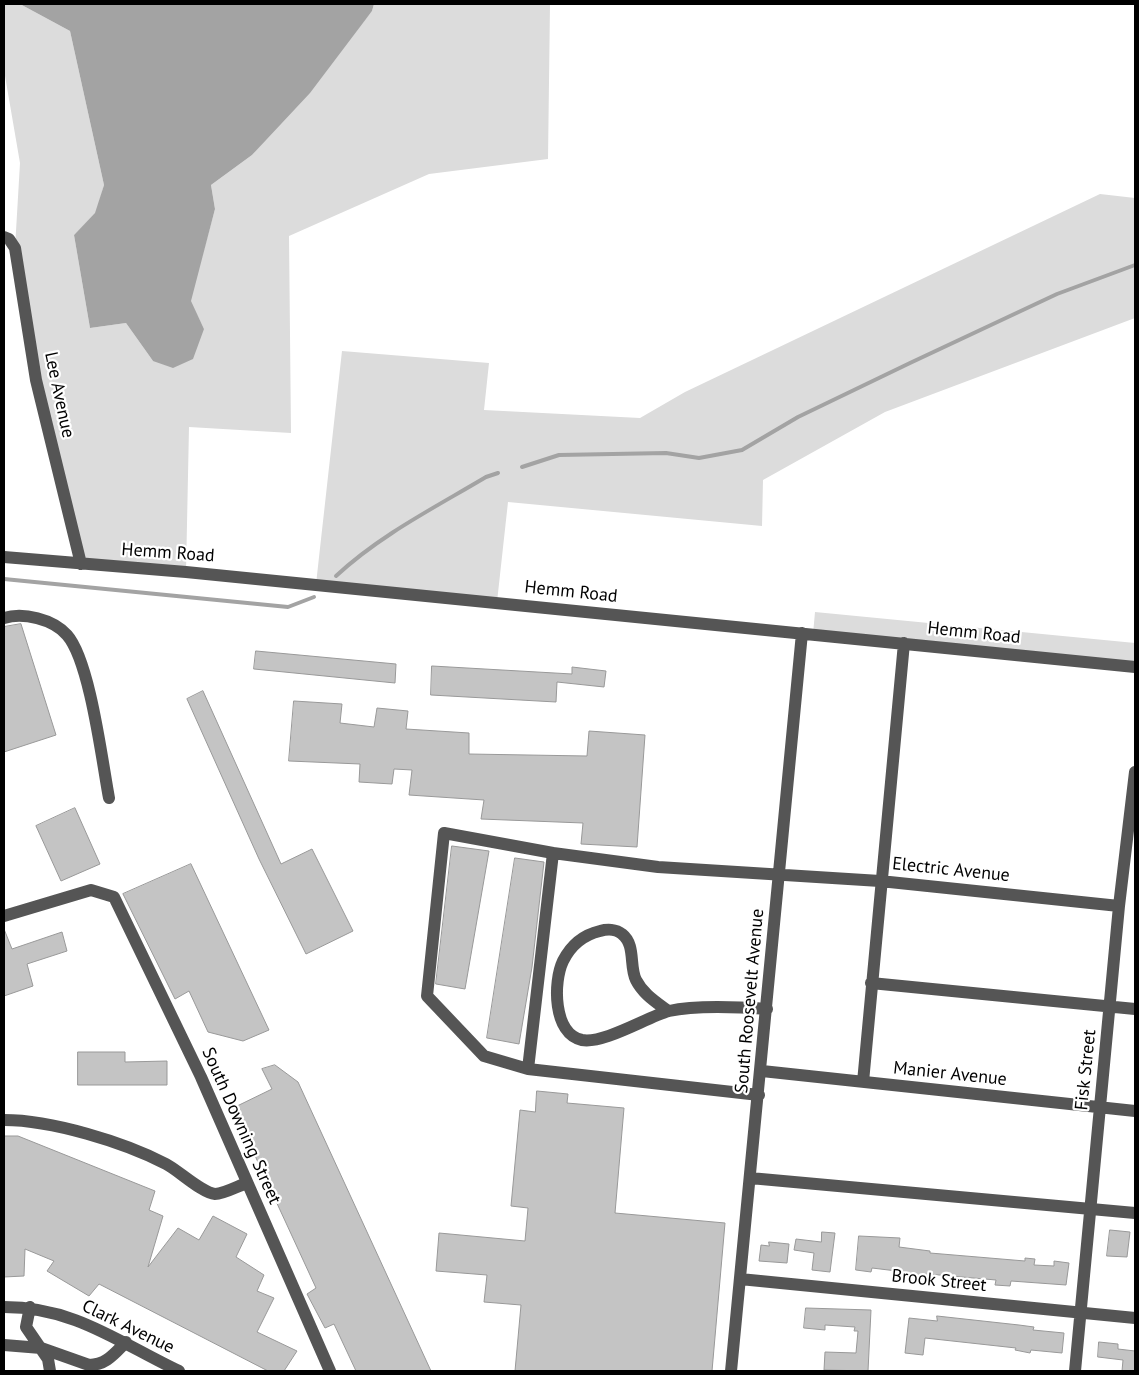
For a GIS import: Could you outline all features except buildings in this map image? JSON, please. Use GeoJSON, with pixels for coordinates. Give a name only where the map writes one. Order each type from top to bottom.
{"type":"FeatureCollection","features":[{"type":"Feature","properties":{"kind":"street","name":"Lee Avenue"},"geometry":{"type":"LineString","coordinates":[[4,237],[9,239],[15,248],[36,380],[81,564]]}},
{"type":"Feature","properties":{"kind":"street","name":"Hemm Road"},"geometry":{"type":"LineString","coordinates":[[4,557],[186,572],[904,643],[1135,668]]}},
{"type":"Feature","properties":{"kind":"street"},"geometry":{"type":"LineString","coordinates":[[4,618],[12,616],[43,619],[67,635],[80,658],[89,692],[109,798]]}},
{"type":"Feature","properties":{"kind":"street","name":"South Roosevelt Avenue"},"geometry":{"type":"LineString","coordinates":[[731,1371],[762,1071],[778,876],[802,633]]}},
{"type":"Feature","properties":{"kind":"street"},"geometry":{"type":"LineString","coordinates":[[863,1082],[880,880],[904,643]]}},
{"type":"Feature","properties":{"kind":"street","name":"Fisk Street"},"geometry":{"type":"LineString","coordinates":[[1075,1371],[1119,906],[1135,772]]}},
{"type":"Feature","properties":{"kind":"street","name":"Electric Avenue"},"geometry":{"type":"LineString","coordinates":[[528,1069],[484,1056],[427,996],[444,834],[553,853],[658,867],[778,876],[880,880],[1119,906]]}},
{"type":"Feature","properties":{"kind":"street"},"geometry":{"type":"LineString","coordinates":[[553,853],[528,1069],[759,1096]]}},
{"type":"Feature","properties":{"kind":"street","name":"South Downing Street"},"geometry":{"type":"LineString","coordinates":[[4,916],[91,890],[114,897],[201,1076],[330,1371]]}},
{"type":"Feature","properties":{"kind":"street"},"geometry":{"type":"LineString","coordinates":[[668,1011],[648,996],[635,979],[628,942],[621,934],[607,929],[593,932],[578,940],[563,961],[559,979],[559,1017],[562,1026],[574,1036],[584,1040],[599,1037],[668,1011],[733,1007],[767,1009]]}},
{"type":"Feature","properties":{"kind":"street"},"geometry":{"type":"LineString","coordinates":[[871,984],[1135,1009]]}},
{"type":"Feature","properties":{"kind":"street","name":"Manier Avenue"},"geometry":{"type":"LineString","coordinates":[[762,1071],[1135,1111]]}},
{"type":"Feature","properties":{"kind":"street"},"geometry":{"type":"LineString","coordinates":[[4,1120],[63,1129],[136,1150],[167,1164],[207,1191],[216,1194],[247,1183]]}},
{"type":"Feature","properties":{"kind":"street"},"geometry":{"type":"LineString","coordinates":[[750,1178],[1135,1213]]}},
{"type":"Feature","properties":{"kind":"street","name":"Brook Street"},"geometry":{"type":"LineString","coordinates":[[740,1279],[1135,1318]]}},
{"type":"Feature","properties":{"kind":"street","name":"Clark Avenue"},"geometry":{"type":"LineString","coordinates":[[4,1306],[30,1307],[84,1322],[126,1342],[154,1365],[179,1371]]}},
{"type":"Feature","properties":{"kind":"street"},"geometry":{"type":"LineString","coordinates":[[30,1307],[26,1327],[48,1359],[50,1371]]}},
{"type":"Feature","properties":{"kind":"street"},"geometry":{"type":"LineString","coordinates":[[4,1345],[41,1348],[89,1366],[97,1366],[104,1364],[126,1342]]}},
{"type":"Feature","properties":{"kind":"shaded area"},"geometry":{"type":"Polygon","coordinates":[[[4,4],[20,4],[70,31],[104,185],[96,213],[74,235],[90,328],[126,323],[153,361],[204,329],[190,301],[215,209],[211,185],[252,155],[372,11],[374,4],[550,4],[548,159],[429,174],[289,236],[291,433],[189,427],[186,572],[81,564],[36,380],[15,248],[20,163],[4,70],[4,4]]]}},
{"type":"Feature","properties":{"kind":"shaded area"},"geometry":{"type":"Polygon","coordinates":[[[20,4],[374,4],[372,11],[310,93],[252,155],[211,185],[215,209],[191,301],[204,329],[193,359],[173,368],[153,361],[126,323],[90,328],[74,235],[95,213],[104,185],[70,31],[20,4]]]}},
{"type":"Feature","properties":{"kind":"shaded area"},"geometry":{"type":"Polygon","coordinates":[[[1100,194],[1135,198],[1135,318],[885,412],[763,480],[762,526],[508,502],[497,602],[316,584],[342,351],[489,363],[484,410],[640,418],[685,392],[1100,194]]]}},
{"type":"Feature","properties":{"kind":"shaded area"},"geometry":{"type":"Polygon","coordinates":[[[815,612],[1135,643],[1135,667],[813,634],[815,612]]]}},
{"type":"Feature","properties":{"kind":"waterway"},"geometry":{"type":"LineString","coordinates":[[522,467],[559,455],[666,453],[699,458],[742,450],[798,417],[910,363],[1057,294],[1135,265]]}},
{"type":"Feature","properties":{"kind":"waterway"},"geometry":{"type":"LineString","coordinates":[[336,576],[389,535],[486,477],[498,473]]}},
{"type":"Feature","properties":{"kind":"waterway"},"geometry":{"type":"LineString","coordinates":[[4,579],[288,607],[314,597]]}}]}
